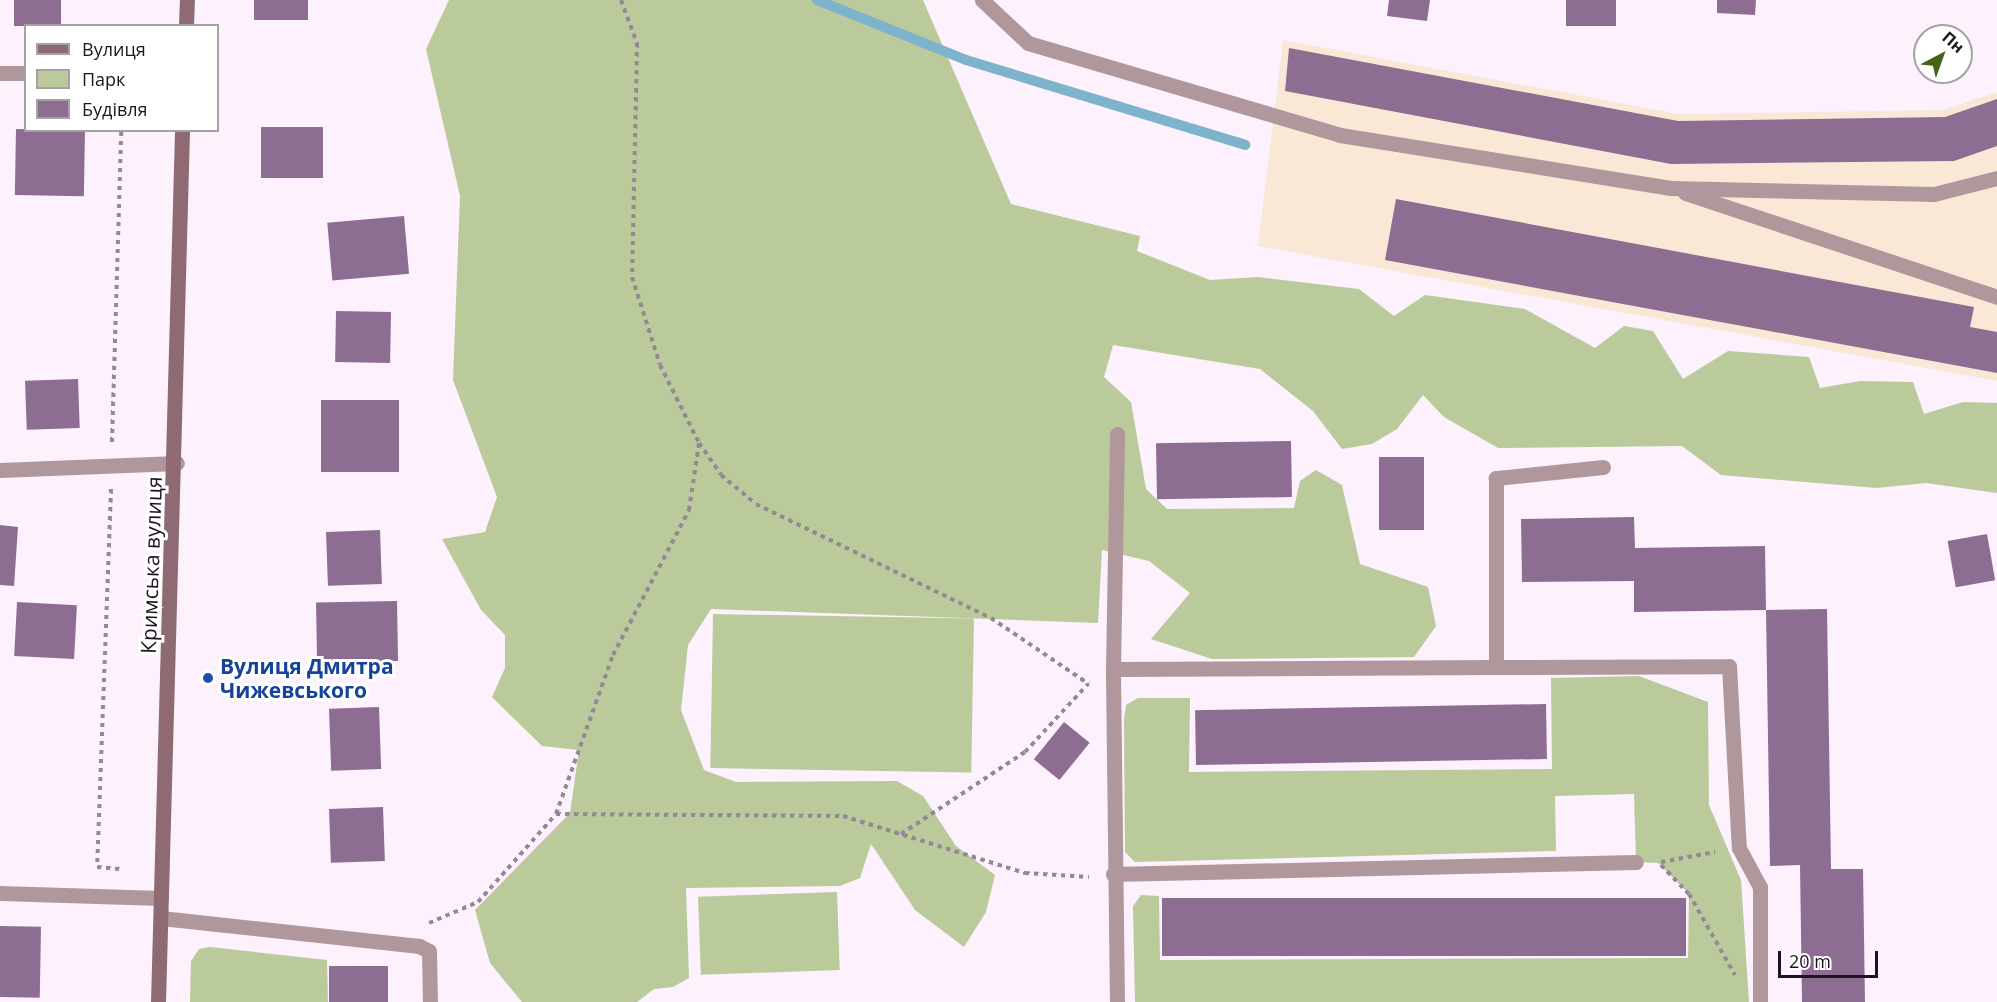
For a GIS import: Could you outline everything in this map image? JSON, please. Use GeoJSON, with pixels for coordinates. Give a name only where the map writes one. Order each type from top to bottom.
{"type":"FeatureCollection","features":[{"type":"Feature","properties":{"kind":"street"},"geometry":{"type":"LineString","coordinates":[[186,24],[187,0]]}},
{"type":"Feature","properties":{"kind":"street"},"geometry":{"type":"LineString","coordinates":[[982,0],[1028,43],[1340,135],[1671,188],[1934,194],[1997,178]]}},
{"type":"Feature","properties":{"kind":"street"},"geometry":{"type":"LineString","coordinates":[[0,73],[24,73]]}},
{"type":"Feature","properties":{"kind":"street","name":"Кримська вулиця"},"geometry":{"type":"LineString","coordinates":[[158,1002],[177,463],[182,132]]}},
{"type":"Feature","properties":{"kind":"street"},"geometry":{"type":"LineString","coordinates":[[1671,188],[1997,297]]}},
{"type":"Feature","properties":{"kind":"street"},"geometry":{"type":"LineString","coordinates":[[1117,434],[1113,669],[1113,874],[1117,1002]]}},
{"type":"Feature","properties":{"kind":"street"},"geometry":{"type":"LineString","coordinates":[[0,470],[177,463]]}},
{"type":"Feature","properties":{"kind":"street"},"geometry":{"type":"LineString","coordinates":[[1496,667],[1496,478],[1603,467]]}},
{"type":"Feature","properties":{"kind":"street"},"geometry":{"type":"LineString","coordinates":[[1113,669],[1729,666],[1739,848],[1760,887],[1760,1002]]}},
{"type":"Feature","properties":{"kind":"street"},"geometry":{"type":"LineString","coordinates":[[1113,874],[1636,862]]}},
{"type":"Feature","properties":{"kind":"street"},"geometry":{"type":"LineString","coordinates":[[0,893],[160,898]]}},
{"type":"Feature","properties":{"kind":"street"},"geometry":{"type":"LineString","coordinates":[[161,918],[398,945],[429,951],[430,1002]]}},
{"type":"Feature","properties":{"kind":"path"},"geometry":{"type":"LineString","coordinates":[[621,0],[637,43],[632,278],[660,365],[699,443],[721,474],[756,504],[991,618],[1113,700]]}},
{"type":"Feature","properties":{"kind":"path"},"geometry":{"type":"LineString","coordinates":[[121,132],[112,465],[97,867],[128,870]]}},
{"type":"Feature","properties":{"kind":"path"},"geometry":{"type":"LineString","coordinates":[[398,945],[422,926],[478,902],[556,814],[613,655],[689,510],[699,443]]}},
{"type":"Feature","properties":{"kind":"path"},"geometry":{"type":"LineString","coordinates":[[901,834],[1025,752],[1089,684]]}},
{"type":"Feature","properties":{"kind":"path"},"geometry":{"type":"LineString","coordinates":[[556,814],[843,816],[1025,873],[1113,874]]}},
{"type":"Feature","properties":{"kind":"path"},"geometry":{"type":"LineString","coordinates":[[1636,862],[1658,863],[1739,848]]}},
{"type":"Feature","properties":{"kind":"path"},"geometry":{"type":"LineString","coordinates":[[1658,863],[1689,894],[1739,982]]}},
{"type":"Feature","properties":{"kind":"shaded area"},"geometry":{"type":"Polygon","coordinates":[[[1283,40],[1679,114],[1944,110],[1997,92],[1997,381],[1258,246],[1283,40]]]}},
{"type":"Feature","properties":{"kind":"green space"},"geometry":{"type":"Polygon","coordinates":[[[449,0],[923,0],[1011,204],[1140,236],[1137,251],[1210,280],[1258,277],[1359,289],[1394,316],[1425,295],[1525,309],[1595,348],[1624,326],[1653,331],[1683,379],[1728,351],[1809,357],[1820,388],[1860,381],[1913,382],[1924,414],[1963,402],[1997,403],[1997,493],[1926,483],[1877,488],[1721,475],[1682,446],[1498,448],[1444,417],[1423,395],[1397,429],[1372,444],[1342,449],[1313,411],[1260,369],[1113,345],[1104,377],[1131,402],[1146,489],[1167,509],[1294,508],[1300,481],[1316,470],[1342,485],[1360,564],[1428,587],[1436,626],[1414,657],[1212,659],[1151,639],[1190,593],[1149,561],[1102,550],[1098,623],[711,609],[688,645],[681,710],[704,770],[736,782],[897,781],[923,796],[956,846],[995,875],[986,912],[964,947],[915,910],[871,844],[860,878],[840,886],[686,888],[689,978],[673,987],[654,989],[637,1002],[522,1002],[490,963],[475,910],[570,813],[579,750],[542,746],[492,697],[505,668],[505,635],[481,610],[442,539],[485,532],[497,497],[453,380],[460,196],[426,49],[449,0]]]}},
{"type":"Feature","properties":{"kind":"green space"},"geometry":{"type":"Polygon","coordinates":[[[713,614],[974,619],[971,773],[710,768],[713,614]]]}},
{"type":"Feature","properties":{"kind":"green space"},"geometry":{"type":"Polygon","coordinates":[[[1639,676],[1708,702],[1709,805],[1741,880],[1749,1002],[1135,1002],[1133,906],[1141,895],[1159,896],[1160,960],[1688,958],[1689,894],[1658,863],[1636,862],[1634,794],[1555,796],[1556,851],[1135,862],[1125,852],[1124,719],[1126,705],[1138,698],[1190,698],[1189,772],[1552,769],[1551,678],[1639,676]]]}},
{"type":"Feature","properties":{"kind":"green space"},"geometry":{"type":"Polygon","coordinates":[[[837,892],[840,970],[701,975],[698,897],[837,892]]]}},
{"type":"Feature","properties":{"kind":"green space"},"geometry":{"type":"Polygon","coordinates":[[[210,947],[327,960],[328,1002],[190,1002],[191,961],[199,949],[210,947]]]}},
{"type":"Feature","properties":{"kind":"building"},"geometry":{"type":"Polygon","coordinates":[[[14,0],[61,0],[61,24],[14,26],[14,0]]]}},
{"type":"Feature","properties":{"kind":"building"},"geometry":{"type":"Polygon","coordinates":[[[254,0],[308,0],[308,20],[254,20],[254,0]]]}},
{"type":"Feature","properties":{"kind":"building"},"geometry":{"type":"Polygon","coordinates":[[[1389,0],[1430,0],[1427,21],[1387,16],[1389,0]]]}},
{"type":"Feature","properties":{"kind":"building"},"geometry":{"type":"Polygon","coordinates":[[[1566,0],[1616,0],[1616,26],[1566,26],[1566,0]]]}},
{"type":"Feature","properties":{"kind":"building"},"geometry":{"type":"Polygon","coordinates":[[[1717,0],[1756,0],[1755,15],[1717,13],[1717,0]]]}},
{"type":"Feature","properties":{"kind":"building"},"geometry":{"type":"Polygon","coordinates":[[[1289,48],[1678,121],[1945,117],[1997,99],[1997,146],[1954,161],[1671,164],[1285,91],[1289,48]]]}},
{"type":"Feature","properties":{"kind":"building"},"geometry":{"type":"Polygon","coordinates":[[[261,127],[323,127],[323,178],[261,178],[261,127]]]}},
{"type":"Feature","properties":{"kind":"building"},"geometry":{"type":"Polygon","coordinates":[[[16,129],[24,129],[24,132],[85,132],[84,196],[15,195],[16,129]]]}},
{"type":"Feature","properties":{"kind":"building"},"geometry":{"type":"Polygon","coordinates":[[[1396,199],[1974,307],[1970,327],[1997,332],[1997,373],[1385,260],[1396,199]]]}},
{"type":"Feature","properties":{"kind":"building"},"geometry":{"type":"Polygon","coordinates":[[[404,216],[409,274],[332,280],[327,223],[404,216]]]}},
{"type":"Feature","properties":{"kind":"building"},"geometry":{"type":"Polygon","coordinates":[[[336,311],[391,312],[390,363],[335,362],[336,311]]]}},
{"type":"Feature","properties":{"kind":"building"},"geometry":{"type":"Polygon","coordinates":[[[78,379],[80,428],[27,430],[25,381],[78,379]]]}},
{"type":"Feature","properties":{"kind":"building"},"geometry":{"type":"Polygon","coordinates":[[[321,400],[399,400],[399,472],[321,472],[321,400]]]}},
{"type":"Feature","properties":{"kind":"building"},"geometry":{"type":"Polygon","coordinates":[[[1291,441],[1292,497],[1157,499],[1156,443],[1291,441]]]}},
{"type":"Feature","properties":{"kind":"building"},"geometry":{"type":"Polygon","coordinates":[[[1379,457],[1424,457],[1424,530],[1379,530],[1379,457]]]}},
{"type":"Feature","properties":{"kind":"building"},"geometry":{"type":"Polygon","coordinates":[[[1634,517],[1635,548],[1765,546],[1766,610],[1634,612],[1634,581],[1522,582],[1521,519],[1634,517]]]}},
{"type":"Feature","properties":{"kind":"building"},"geometry":{"type":"Polygon","coordinates":[[[0,525],[18,527],[14,586],[0,585],[0,525]]]}},
{"type":"Feature","properties":{"kind":"building"},"geometry":{"type":"Polygon","coordinates":[[[380,530],[382,584],[328,586],[326,532],[380,530]]]}},
{"type":"Feature","properties":{"kind":"building"},"geometry":{"type":"Polygon","coordinates":[[[1987,534],[1995,580],[1956,587],[1948,541],[1987,534]]]}},
{"type":"Feature","properties":{"kind":"building"},"geometry":{"type":"Polygon","coordinates":[[[397,601],[398,661],[317,662],[316,602],[397,601]]]}},
{"type":"Feature","properties":{"kind":"building"},"geometry":{"type":"Polygon","coordinates":[[[17,602],[77,605],[74,659],[14,656],[17,602]]]}},
{"type":"Feature","properties":{"kind":"building"},"geometry":{"type":"Polygon","coordinates":[[[1827,609],[1831,869],[1863,869],[1865,1002],[1802,1002],[1800,865],[1770,866],[1766,610],[1827,609]]]}},
{"type":"Feature","properties":{"kind":"building"},"geometry":{"type":"Polygon","coordinates":[[[1546,704],[1547,759],[1196,765],[1195,710],[1546,704]]]}},
{"type":"Feature","properties":{"kind":"building"},"geometry":{"type":"Polygon","coordinates":[[[379,707],[381,769],[331,771],[329,709],[379,707]]]}},
{"type":"Feature","properties":{"kind":"building"},"geometry":{"type":"Polygon","coordinates":[[[1064,722],[1090,743],[1059,780],[1034,759],[1064,722]]]}},
{"type":"Feature","properties":{"kind":"building"},"geometry":{"type":"Polygon","coordinates":[[[383,807],[385,861],[331,863],[329,809],[383,807]]]}},
{"type":"Feature","properties":{"kind":"building"},"geometry":{"type":"Polygon","coordinates":[[[1162,898],[1686,898],[1686,956],[1162,956],[1162,898]]]}},
{"type":"Feature","properties":{"kind":"building"},"geometry":{"type":"Polygon","coordinates":[[[0,926],[41,927],[40,998],[0,997],[0,926]]]}},
{"type":"Feature","properties":{"kind":"building"},"geometry":{"type":"Polygon","coordinates":[[[329,966],[388,966],[388,1002],[329,1002],[329,966]]]}},
{"type":"Feature","properties":{"kind":"waterway"},"geometry":{"type":"LineString","coordinates":[[817,0],[966,60],[1245,145]]}},
{"type":"Feature","properties":{"kind":"place","name":"Вулиця Дмитра Чижевського"},"geometry":{"type":"Point","coordinates":[208,678]}}]}
